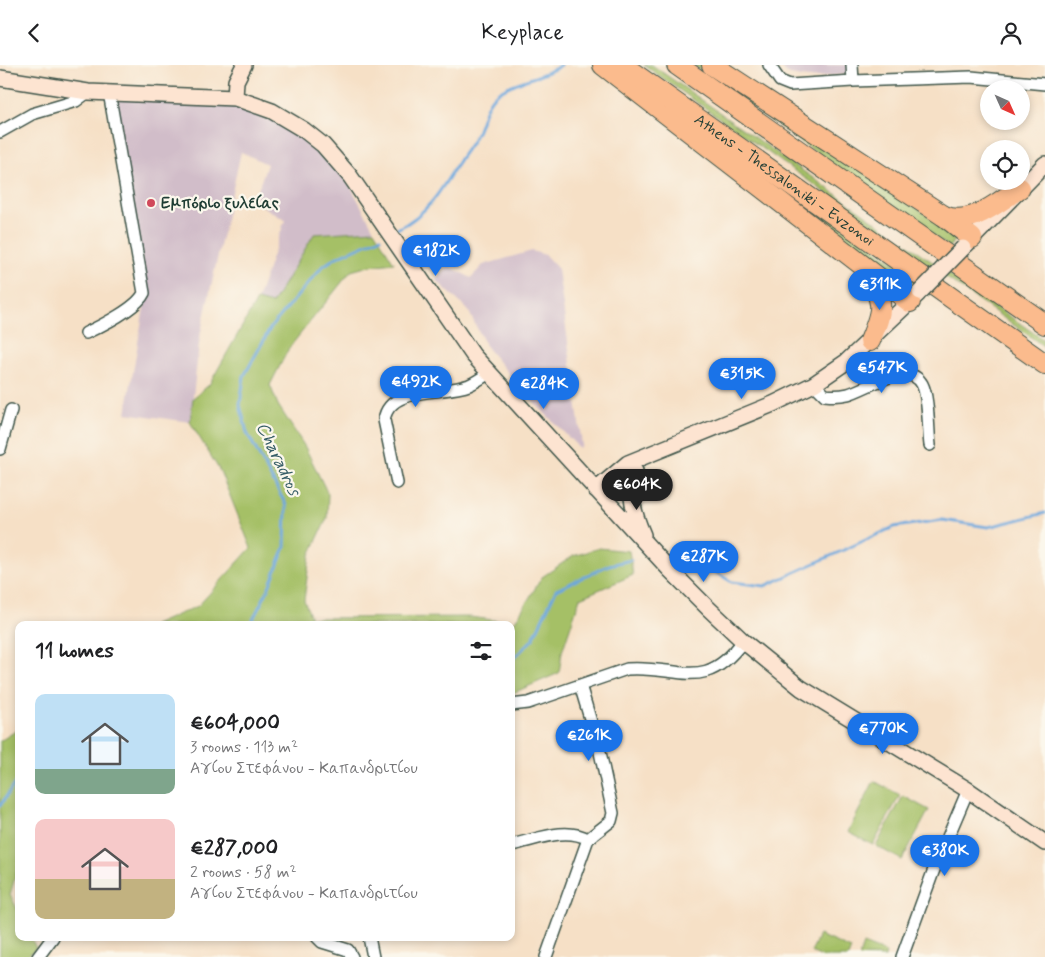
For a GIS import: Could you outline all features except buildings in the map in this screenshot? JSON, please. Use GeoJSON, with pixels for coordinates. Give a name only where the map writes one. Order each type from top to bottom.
{"type":"FeatureCollection","features":[{"type":"Feature","properties":{"kind":"highway"},"geometry":{"type":"LineString","coordinates":[[603,65],[852,258],[915,297]]}},
{"type":"Feature","properties":{"kind":"highway","name":"Athens - Thessaloniki - Evzonoi"},"geometry":{"type":"LineString","coordinates":[[622,65],[1045,364]]}},
{"type":"Feature","properties":{"kind":"highway","name":"Athens - Thessaloniki - Evzonoi"},"geometry":{"type":"LineString","coordinates":[[677,65],[1045,324]]}},
{"type":"Feature","properties":{"kind":"highway"},"geometry":{"type":"LineString","coordinates":[[712,65],[944,216],[952,219],[965,219],[1016,190]]}},
{"type":"Feature","properties":{"kind":"highway"},"geometry":{"type":"LineString","coordinates":[[944,216],[968,243]]}},
{"type":"Feature","properties":{"kind":"highway"},"geometry":{"type":"LineString","coordinates":[[852,258],[877,291],[882,304],[870,341]]}},
{"type":"Feature","properties":{"kind":"main road"},"geometry":{"type":"LineString","coordinates":[[235,98],[236,81],[244,65]]}},
{"type":"Feature","properties":{"kind":"main road"},"geometry":{"type":"LineString","coordinates":[[0,78],[88,92],[235,98],[267,109],[294,123],[333,155],[360,190],[458,335],[489,373],[693,594],[743,641],[802,688],[968,790],[1045,843]]}},
{"type":"Feature","properties":{"kind":"main road"},"geometry":{"type":"LineString","coordinates":[[1030,178],[1045,164]]}},
{"type":"Feature","properties":{"kind":"main road"},"geometry":{"type":"LineString","coordinates":[[601,494],[628,463],[773,404],[814,384],[846,362],[915,297],[1018,190]]}},
{"type":"Feature","properties":{"kind":"main road"},"geometry":{"type":"LineString","coordinates":[[601,494],[634,471],[649,454]]}},
{"type":"Feature","properties":{"kind":"main road"},"geometry":{"type":"LineString","coordinates":[[634,471],[631,490],[633,505],[646,544]]}},
{"type":"Feature","properties":{"kind":"street"},"geometry":{"type":"LineString","coordinates":[[769,65],[780,81],[790,85],[971,77],[1045,84]]}},
{"type":"Feature","properties":{"kind":"street"},"geometry":{"type":"LineString","coordinates":[[852,65],[853,81]]}},
{"type":"Feature","properties":{"kind":"street"},"geometry":{"type":"LineString","coordinates":[[0,132],[32,114],[76,101],[88,92]]}},
{"type":"Feature","properties":{"kind":"street"},"geometry":{"type":"LineString","coordinates":[[86,333],[134,305],[142,299],[144,293],[109,92]]}},
{"type":"Feature","properties":{"kind":"street"},"geometry":{"type":"LineString","coordinates":[[397,483],[384,421],[390,404],[412,395],[468,386],[489,373]]}},
{"type":"Feature","properties":{"kind":"street"},"geometry":{"type":"LineString","coordinates":[[814,384],[825,395],[834,396],[848,394],[899,373],[912,375],[922,384],[924,391],[930,445]]}},
{"type":"Feature","properties":{"kind":"street"},"geometry":{"type":"LineString","coordinates":[[0,449],[11,409]]}},
{"type":"Feature","properties":{"kind":"street"},"geometry":{"type":"LineString","coordinates":[[515,705],[528,703],[627,669],[644,668],[697,675],[715,668],[731,657],[743,641]]}},
{"type":"Feature","properties":{"kind":"street"},"geometry":{"type":"LineString","coordinates":[[546,957],[588,839],[611,821],[613,813],[600,752],[580,685]]}},
{"type":"Feature","properties":{"kind":"street"},"geometry":{"type":"LineString","coordinates":[[902,957],[933,872],[968,790]]}},
{"type":"Feature","properties":{"kind":"street"},"geometry":{"type":"LineString","coordinates":[[515,844],[563,833],[577,833],[588,839]]}},
{"type":"Feature","properties":{"kind":"street"},"geometry":{"type":"LineString","coordinates":[[38,957],[49,941]]}},
{"type":"Feature","properties":{"kind":"street"},"geometry":{"type":"LineString","coordinates":[[322,941],[348,950],[352,957]]}},
{"type":"Feature","properties":{"kind":"street"},"geometry":{"type":"LineString","coordinates":[[370,941],[373,957]]}},
{"type":"Feature","properties":{"kind":"shaded area"},"geometry":{"type":"Polygon","coordinates":[[[778,65],[848,65],[848,74],[808,78],[790,75],[778,65]]]}},
{"type":"Feature","properties":{"kind":"shaded area"},"geometry":{"type":"Polygon","coordinates":[[[113,96],[228,100],[298,129],[346,178],[374,230],[314,234],[272,305],[257,300],[285,220],[254,201],[267,164],[241,152],[200,336],[190,422],[126,413],[147,290],[113,96]]]}},
{"type":"Feature","properties":{"kind":"shaded area"},"geometry":{"type":"Polygon","coordinates":[[[532,251],[545,255],[558,269],[582,445],[579,448],[524,392],[487,348],[468,310],[436,280],[449,266],[471,278],[483,265],[532,251]]]}},
{"type":"Feature","properties":{"kind":"green space"},"geometry":{"type":"Polygon","coordinates":[[[644,65],[652,65],[1045,341],[1045,347],[644,65]]]}},
{"type":"Feature","properties":{"kind":"green space"},"geometry":{"type":"Polygon","coordinates":[[[693,65],[704,65],[951,231],[957,238],[949,247],[693,65]]]}},
{"type":"Feature","properties":{"kind":"green space"},"geometry":{"type":"Polygon","coordinates":[[[624,71],[916,278],[906,288],[624,71]]]}},
{"type":"Feature","properties":{"kind":"green space"},"geometry":{"type":"Polygon","coordinates":[[[374,230],[394,263],[369,266],[351,271],[289,348],[270,385],[278,405],[305,447],[328,494],[327,518],[310,555],[304,600],[311,618],[470,617],[499,621],[163,621],[198,606],[251,548],[220,471],[190,422],[193,398],[209,385],[257,300],[272,304],[314,234],[374,230]]]}},
{"type":"Feature","properties":{"kind":"green space"},"geometry":{"type":"Polygon","coordinates":[[[599,548],[629,551],[633,575],[580,598],[562,652],[559,673],[515,692],[515,621],[542,577],[573,556],[599,548]]]}},
{"type":"Feature","properties":{"kind":"green space"},"geometry":{"type":"Polygon","coordinates":[[[15,732],[15,877],[10,895],[15,904],[15,941],[32,941],[36,948],[26,957],[0,957],[0,741],[15,732]]]}},
{"type":"Feature","properties":{"kind":"green space"},"geometry":{"type":"Polygon","coordinates":[[[874,781],[900,795],[873,845],[848,832],[874,781]]]}},
{"type":"Feature","properties":{"kind":"green space"},"geometry":{"type":"Polygon","coordinates":[[[903,796],[929,810],[902,860],[876,846],[903,796]]]}},
{"type":"Feature","properties":{"kind":"green space"},"geometry":{"type":"Polygon","coordinates":[[[819,935],[851,949],[848,957],[822,957],[811,952],[819,935]]]}},
{"type":"Feature","properties":{"kind":"green space"},"geometry":{"type":"Polygon","coordinates":[[[863,944],[886,953],[885,957],[859,956],[863,944]]]}},
{"type":"Feature","properties":{"kind":"waterway","name":"Charadros"},"geometry":{"type":"LineString","coordinates":[[397,229],[418,216],[434,199],[473,139],[492,98],[506,88],[544,74],[561,65]]}},
{"type":"Feature","properties":{"kind":"waterway","name":"Charadros"},"geometry":{"type":"LineString","coordinates":[[252,621],[267,592],[285,547],[286,505],[247,433],[240,405],[244,376],[271,327],[322,267],[335,258],[380,238]]}},
{"type":"Feature","properties":{"kind":"waterway"},"geometry":{"type":"LineString","coordinates":[[674,554],[683,553],[732,582],[765,586],[894,527],[942,520],[988,527],[1045,513]]}},
{"type":"Feature","properties":{"kind":"waterway"},"geometry":{"type":"LineString","coordinates":[[515,657],[533,639],[556,590],[609,565],[631,560]]}},
{"type":"Feature","properties":{"kind":"waterway","name":"Charadros"},"geometry":{"type":"LineString","coordinates":[[0,806],[15,783]]}},
{"type":"Feature","properties":{"kind":"place","name":"Εμπόριο ξυλείας"},"geometry":{"type":"Point","coordinates":[151,203]}}]}
